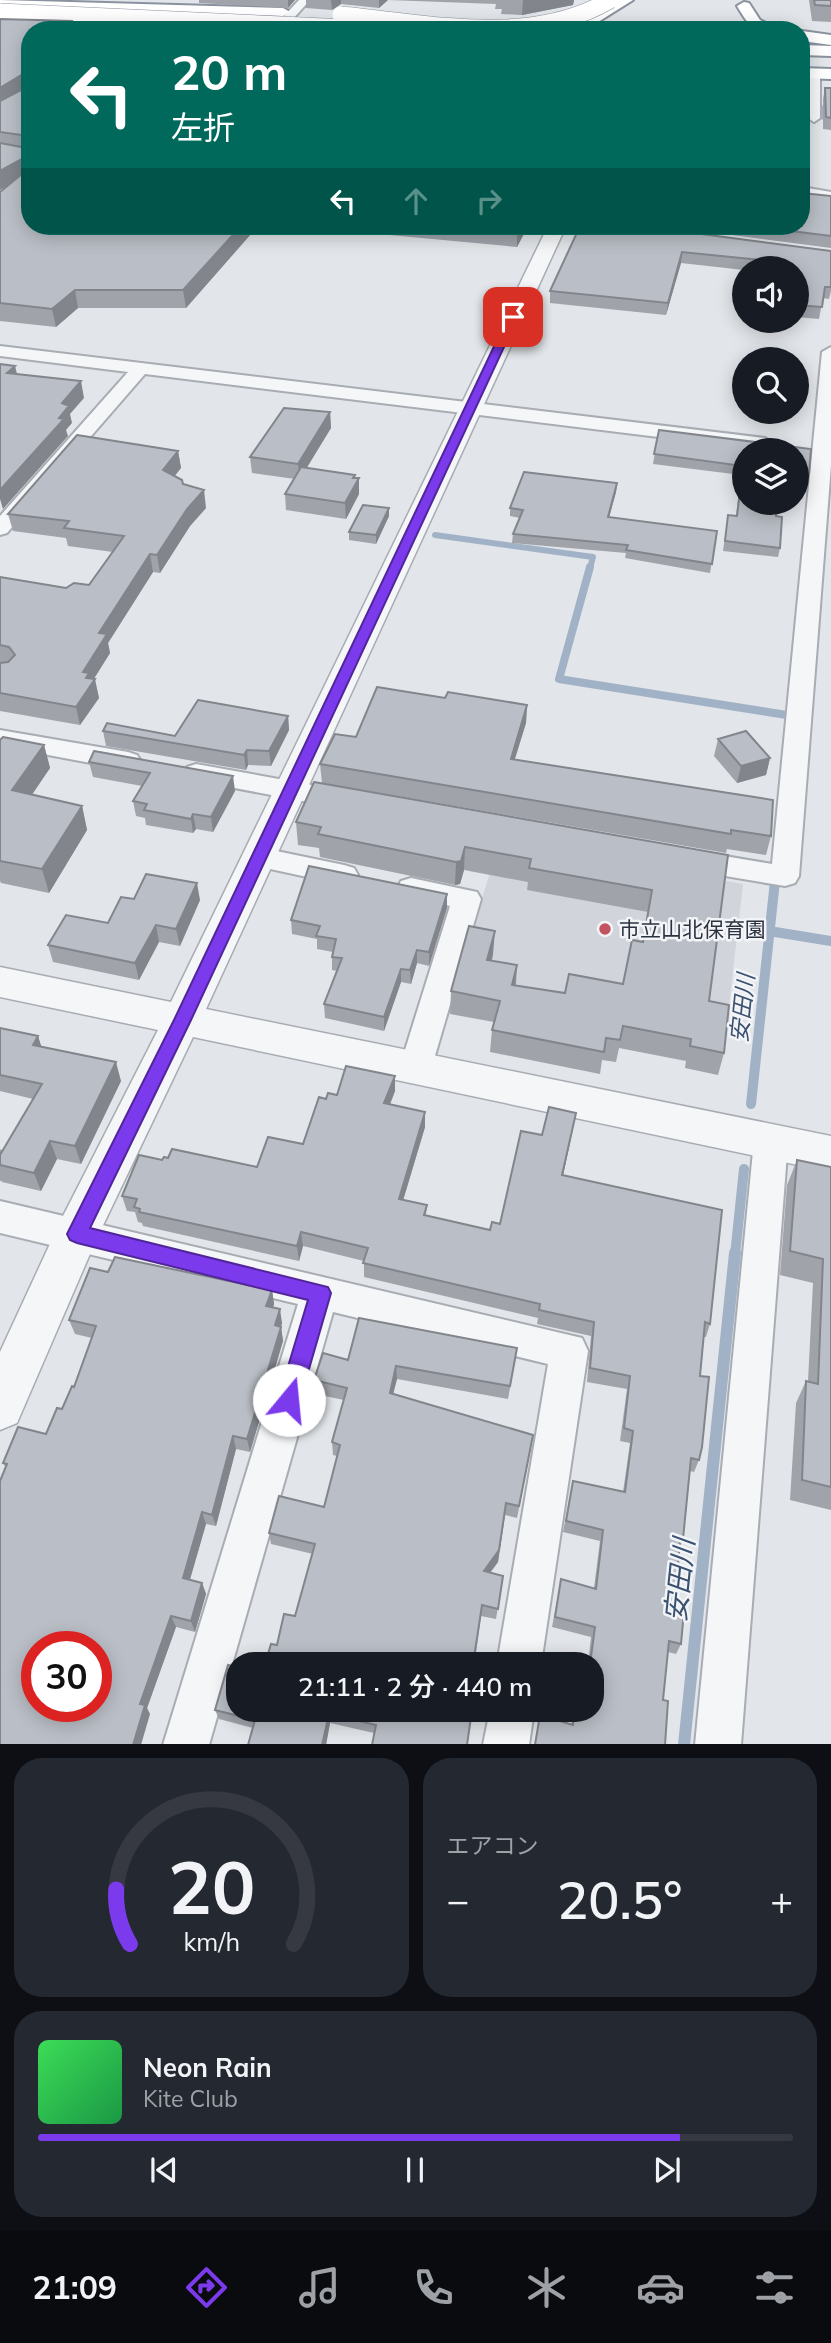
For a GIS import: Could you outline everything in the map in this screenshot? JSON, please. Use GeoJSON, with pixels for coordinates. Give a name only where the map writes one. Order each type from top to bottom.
{"type":"FeatureCollection","features":[{"type":"Feature","properties":{"kind":"highway"},"geometry":{"type":"LineString","coordinates":[[565,21],[590,14],[610,0]]}},
{"type":"Feature","properties":{"kind":"highway"},"geometry":{"type":"LineString","coordinates":[[590,21],[598,19],[626,0]]}},
{"type":"Feature","properties":{"kind":"highway"},"geometry":{"type":"LineString","coordinates":[[625,21],[641,0]]}},
{"type":"Feature","properties":{"kind":"highway"},"geometry":{"type":"LineString","coordinates":[[734,21],[744,3]]}},
{"type":"Feature","properties":{"kind":"highway"},"geometry":{"type":"LineString","coordinates":[[744,3],[754,21]]}},
{"type":"Feature","properties":{"kind":"highway"},"geometry":{"type":"LineString","coordinates":[[0,4],[250,21]]}},
{"type":"Feature","properties":{"kind":"highway"},"geometry":{"type":"LineString","coordinates":[[0,4],[215,8],[430,21]]}},
{"type":"Feature","properties":{"kind":"highway"},"geometry":{"type":"LineString","coordinates":[[0,17],[168,21]]}},
{"type":"Feature","properties":{"kind":"highway"},"geometry":{"type":"LineString","coordinates":[[0,17],[25,21]]}},
{"type":"Feature","properties":{"kind":"highway"},"geometry":{"type":"LineString","coordinates":[[0,17],[122,21]]}},
{"type":"Feature","properties":{"kind":"highway"},"geometry":{"type":"LineString","coordinates":[[0,17],[47,21]]}},
{"type":"Feature","properties":{"kind":"highway"},"geometry":{"type":"LineString","coordinates":[[810,37],[831,40]]}},
{"type":"Feature","properties":{"kind":"highway"},"geometry":{"type":"LineString","coordinates":[[810,53],[831,54]]}},
{"type":"Feature","properties":{"kind":"highway"},"geometry":{"type":"LineString","coordinates":[[810,62],[831,63]]}},
{"type":"Feature","properties":{"kind":"highway"},"geometry":{"type":"LineString","coordinates":[[810,76],[831,76]]}},
{"type":"Feature","properties":{"kind":"street"},"geometry":{"type":"LineString","coordinates":[[296,21],[306,0]]}},
{"type":"Feature","properties":{"kind":"street"},"geometry":{"type":"LineString","coordinates":[[304,14],[317,0]]}},
{"type":"Feature","properties":{"kind":"street"},"geometry":{"type":"LineString","coordinates":[[433,21],[553,20],[576,13],[594,0]]}},
{"type":"Feature","properties":{"kind":"street"},"geometry":{"type":"LineString","coordinates":[[810,112],[831,109]]}},
{"type":"Feature","properties":{"kind":"street"},"geometry":{"type":"LineString","coordinates":[[810,113],[831,119]]}},
{"type":"Feature","properties":{"kind":"street"},"geometry":{"type":"LineString","coordinates":[[810,192],[831,196]]}},
{"type":"Feature","properties":{"kind":"street"},"geometry":{"type":"LineString","coordinates":[[0,1406],[77,1234],[182,1020],[553,235]]}},
{"type":"Feature","properties":{"kind":"street"},"geometry":{"type":"LineString","coordinates":[[0,351],[732,440]]}},
{"type":"Feature","properties":{"kind":"street"},"geometry":{"type":"LineString","coordinates":[[661,855],[785,876],[831,352]]}},
{"type":"Feature","properties":{"kind":"street"},"geometry":{"type":"LineString","coordinates":[[0,529],[141,368]]}},
{"type":"Feature","properties":{"kind":"street"},"geometry":{"type":"LineString","coordinates":[[0,738],[372,804]]}},
{"type":"Feature","properties":{"kind":"street"},"geometry":{"type":"LineString","coordinates":[[257,858],[467,899],[416,1066]]}},
{"type":"Feature","properties":{"kind":"street"},"geometry":{"type":"LineString","coordinates":[[0,982],[831,1154]]}},
{"type":"Feature","properties":{"kind":"street"},"geometry":{"type":"LineString","coordinates":[[718,1744],[771,1141]]}},
{"type":"Feature","properties":{"kind":"street"},"geometry":{"type":"LineString","coordinates":[[0,1217],[569,1351],[521,1652]]}},
{"type":"Feature","properties":{"kind":"street"},"geometry":{"type":"LineString","coordinates":[[186,1744],[320,1293]]}},
{"type":"Feature","properties":{"kind":"street"},"geometry":{"type":"LineString","coordinates":[[506,1744],[510,1722]]}},
{"type":"Feature","properties":{"kind":"shaded area","name":"市立山北保育園"},"geometry":{"type":"Polygon","coordinates":[[[500,839],[743,884],[727,1024],[459,975],[500,839]]]}},
{"type":"Feature","properties":{"kind":"building"},"geometry":{"type":"Polygon","coordinates":[[[814,0],[831,0],[831,6],[815,5],[814,0]]]}},
{"type":"Feature","properties":{"kind":"building"},"geometry":{"type":"Polygon","coordinates":[[[0,19],[71,21],[21,21],[21,75],[0,88],[0,19]]]}},
{"type":"Feature","properties":{"kind":"building"},"geometry":{"type":"Polygon","coordinates":[[[825,88],[831,88],[831,118],[826,117],[825,88]]]}},
{"type":"Feature","properties":{"kind":"building"},"geometry":{"type":"Polygon","coordinates":[[[21,90],[21,135],[0,132],[0,101],[21,90]]]}},
{"type":"Feature","properties":{"kind":"building"},"geometry":{"type":"Polygon","coordinates":[[[0,143],[21,147],[21,159],[0,171],[0,143]]]}},
{"type":"Feature","properties":{"kind":"building"},"geometry":{"type":"Polygon","coordinates":[[[21,175],[21,235],[233,235],[183,290],[75,290],[52,309],[0,303],[0,192],[21,175]]]}},
{"type":"Feature","properties":{"kind":"building"},"geometry":{"type":"Polygon","coordinates":[[[810,194],[831,196],[831,236],[810,233],[810,194]]]}},
{"type":"Feature","properties":{"kind":"building"},"geometry":{"type":"Polygon","coordinates":[[[576,235],[709,235],[831,251],[831,287],[825,287],[822,307],[809,306],[809,256],[732,257],[682,252],[668,303],[550,291],[576,235]]]}},
{"type":"Feature","properties":{"kind":"building"},"geometry":{"type":"Polygon","coordinates":[[[0,364],[15,366],[7,373],[81,381],[62,403],[69,406],[59,418],[64,419],[0,490],[0,364]]]}},
{"type":"Feature","properties":{"kind":"building"},"geometry":{"type":"Polygon","coordinates":[[[284,408],[330,412],[298,464],[250,457],[284,408]]]}},
{"type":"Feature","properties":{"kind":"building"},"geometry":{"type":"Polygon","coordinates":[[[659,430],[732,439],[732,465],[654,454],[659,430]]]}},
{"type":"Feature","properties":{"kind":"building"},"geometry":{"type":"Polygon","coordinates":[[[77,435],[178,451],[163,470],[182,480],[183,484],[204,490],[187,509],[157,555],[150,554],[99,633],[107,634],[83,672],[89,673],[86,678],[95,679],[76,707],[0,693],[0,663],[8,662],[15,655],[9,647],[0,645],[0,577],[66,588],[74,583],[89,585],[124,536],[64,528],[69,521],[8,514],[77,435]]]}},
{"type":"Feature","properties":{"kind":"building"},"geometry":{"type":"Polygon","coordinates":[[[301,467],[355,475],[353,478],[359,478],[345,503],[285,494],[301,467]]]}},
{"type":"Feature","properties":{"kind":"building"},"geometry":{"type":"Polygon","coordinates":[[[524,472],[617,483],[608,517],[717,531],[712,564],[626,550],[628,545],[513,534],[523,510],[510,508],[524,472]]]}},
{"type":"Feature","properties":{"kind":"building"},"geometry":{"type":"Polygon","coordinates":[[[363,505],[389,508],[376,535],[349,532],[363,505]]]}},
{"type":"Feature","properties":{"kind":"building"},"geometry":{"type":"Polygon","coordinates":[[[728,515],[782,517],[780,548],[725,541],[728,515]]]}},
{"type":"Feature","properties":{"kind":"building"},"geometry":{"type":"Polygon","coordinates":[[[377,687],[445,698],[448,692],[527,705],[511,759],[773,800],[771,836],[731,830],[731,834],[320,764],[335,734],[356,737],[377,687]]]}},
{"type":"Feature","properties":{"kind":"building"},"geometry":{"type":"Polygon","coordinates":[[[198,700],[288,716],[269,751],[247,750],[244,755],[103,731],[107,723],[175,736],[198,700]]]}},
{"type":"Feature","properties":{"kind":"building"},"geometry":{"type":"Polygon","coordinates":[[[746,731],[770,758],[741,766],[718,739],[746,731]]]}},
{"type":"Feature","properties":{"kind":"building"},"geometry":{"type":"Polygon","coordinates":[[[3,737],[44,745],[12,790],[82,806],[42,869],[0,861],[0,740],[3,737]]]}},
{"type":"Feature","properties":{"kind":"building"},"geometry":{"type":"Polygon","coordinates":[[[94,751],[233,776],[211,817],[193,814],[191,819],[144,810],[147,804],[133,801],[150,773],[89,762],[94,751]]]}},
{"type":"Feature","properties":{"kind":"building"},"geometry":{"type":"Polygon","coordinates":[[[314,782],[728,855],[709,1001],[729,1005],[724,1053],[690,1046],[691,1039],[623,1026],[620,1040],[606,1038],[604,1052],[492,1030],[500,1001],[451,991],[469,926],[495,931],[487,960],[517,965],[512,985],[565,993],[569,974],[623,984],[632,940],[643,942],[652,890],[529,868],[531,859],[465,847],[461,861],[456,862],[318,834],[321,827],[296,822],[314,782]]]}},
{"type":"Feature","properties":{"kind":"building"},"geometry":{"type":"Polygon","coordinates":[[[309,866],[447,894],[429,952],[417,950],[410,970],[401,969],[384,1017],[324,1004],[342,958],[332,957],[336,939],[316,936],[320,926],[291,920],[309,866]]]}},
{"type":"Feature","properties":{"kind":"building"},"geometry":{"type":"Polygon","coordinates":[[[146,874],[197,883],[176,929],[156,925],[135,963],[48,945],[66,915],[108,923],[121,897],[134,899],[146,874]]]}},
{"type":"Feature","properties":{"kind":"building"},"geometry":{"type":"Polygon","coordinates":[[[0,1028],[38,1036],[33,1045],[116,1062],[75,1146],[50,1141],[34,1173],[0,1165],[0,1155],[42,1084],[0,1075],[0,1028]]]}},
{"type":"Feature","properties":{"kind":"building"},"geometry":{"type":"Polygon","coordinates":[[[346,1066],[395,1076],[384,1103],[425,1112],[399,1199],[427,1205],[424,1215],[490,1230],[492,1222],[500,1224],[521,1131],[542,1135],[549,1107],[576,1113],[562,1175],[722,1210],[710,1324],[705,1322],[700,1376],[709,1377],[702,1447],[699,1460],[691,1458],[683,1539],[680,1539],[675,1609],[684,1611],[681,1644],[669,1641],[663,1700],[668,1701],[665,1744],[535,1744],[539,1722],[563,1722],[573,1725],[573,1722],[604,1722],[604,1652],[592,1652],[595,1627],[555,1617],[561,1579],[596,1589],[603,1530],[566,1521],[573,1481],[625,1492],[633,1431],[624,1428],[630,1376],[590,1368],[594,1322],[539,1310],[540,1304],[363,1263],[368,1248],[301,1232],[297,1246],[139,1212],[140,1209],[134,1207],[137,1199],[122,1196],[139,1155],[162,1160],[164,1157],[168,1158],[172,1149],[257,1167],[268,1137],[303,1144],[319,1097],[326,1099],[328,1093],[337,1095],[346,1066]]]}},
{"type":"Feature","properties":{"kind":"building"},"geometry":{"type":"Polygon","coordinates":[[[797,1160],[831,1167],[831,1487],[802,1480],[806,1381],[818,1384],[823,1259],[790,1251],[797,1160]]]}},
{"type":"Feature","properties":{"kind":"building"},"geometry":{"type":"Polygon","coordinates":[[[115,1257],[272,1290],[266,1306],[280,1309],[275,1325],[281,1327],[247,1439],[233,1436],[212,1515],[202,1512],[183,1578],[202,1583],[191,1621],[171,1616],[140,1704],[145,1705],[133,1744],[0,1744],[0,1481],[7,1464],[3,1463],[18,1427],[46,1434],[57,1408],[62,1409],[72,1386],[74,1387],[96,1326],[69,1320],[90,1268],[108,1272],[115,1257]]]}},
{"type":"Feature","properties":{"kind":"building"},"geometry":{"type":"Polygon","coordinates":[[[359,1318],[517,1348],[510,1386],[396,1366],[390,1393],[533,1435],[519,1506],[506,1503],[499,1550],[484,1571],[503,1576],[498,1609],[482,1605],[475,1652],[269,1652],[271,1644],[277,1645],[284,1614],[295,1616],[315,1544],[269,1533],[279,1496],[324,1507],[340,1445],[332,1442],[347,1388],[314,1380],[323,1353],[348,1360],[359,1318]]]}},
{"type":"Feature","properties":{"kind":"building"},"geometry":{"type":"Polygon","coordinates":[[[226,1672],[226,1713],[215,1710],[226,1672]]]}},
{"type":"Feature","properties":{"kind":"building"},"geometry":{"type":"Polygon","coordinates":[[[254,1722],[327,1722],[322,1744],[248,1744],[254,1722]]]}},
{"type":"Feature","properties":{"kind":"building"},"geometry":{"type":"Polygon","coordinates":[[[363,1722],[470,1722],[467,1744],[372,1744],[376,1725],[363,1722]]]}},
{"type":"Feature","properties":{"kind":"waterway"},"geometry":{"type":"LineString","coordinates":[[810,112],[831,113]]}},
{"type":"Feature","properties":{"kind":"waterway"},"geometry":{"type":"LineString","coordinates":[[435,535],[593,557],[590,568]]}},
{"type":"Feature","properties":{"kind":"waterway"},"geometry":{"type":"LineString","coordinates":[[590,567],[559,679],[793,716],[792,720]]}},
{"type":"Feature","properties":{"kind":"waterway","name":"安田川"},"geometry":{"type":"LineString","coordinates":[[766,880],[775,881],[770,931]]}},
{"type":"Feature","properties":{"kind":"waterway","name":"安田川"},"geometry":{"type":"LineString","coordinates":[[751,1104],[770,931]]}},
{"type":"Feature","properties":{"kind":"waterway"},"geometry":{"type":"LineString","coordinates":[[770,931],[831,941]]}},
{"type":"Feature","properties":{"kind":"waterway","name":"安田川"},"geometry":{"type":"LineString","coordinates":[[735,1255],[744,1169]]}},
{"type":"Feature","properties":{"kind":"waterway","name":"安田川"},"geometry":{"type":"LineString","coordinates":[[684,1744],[735,1253]]}},
{"type":"Feature","properties":{"kind":"place","name":"市立山北保育園"},"geometry":{"type":"Point","coordinates":[605,929]}},
{"type":"Feature","properties":{"kind":"route"},"geometry":{"type":"LineString","coordinates":[[289,1400],[320,1293],[77,1234],[182,1020],[513,317]]}}]}
